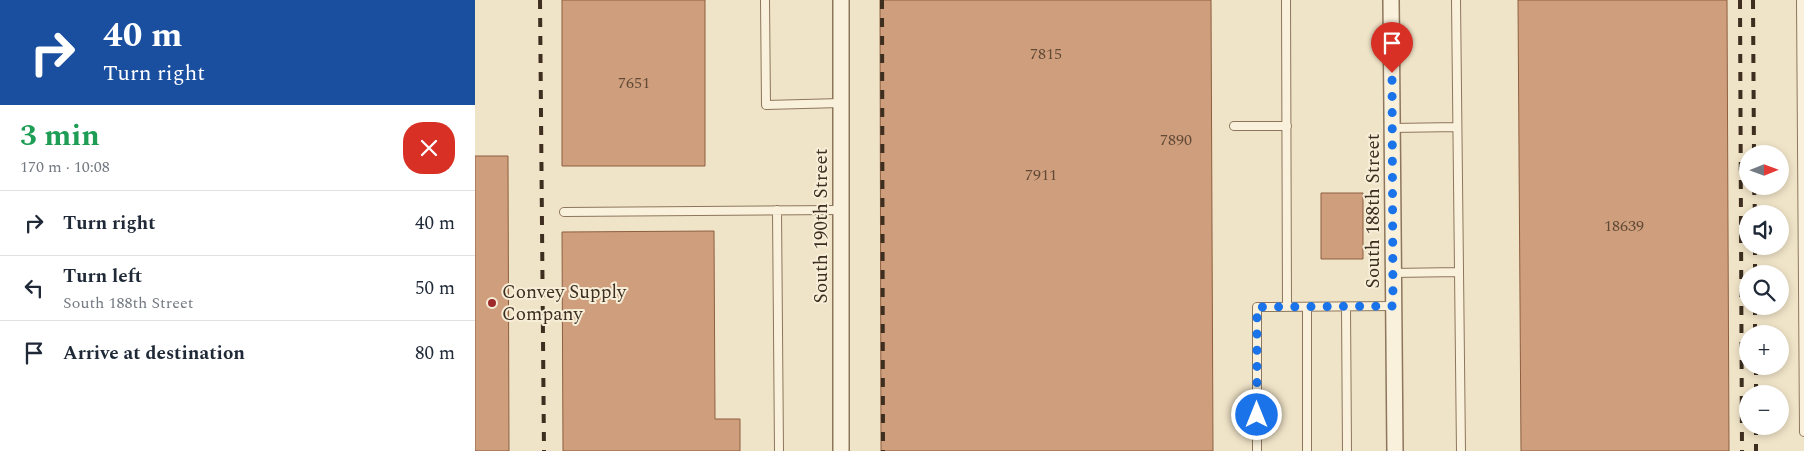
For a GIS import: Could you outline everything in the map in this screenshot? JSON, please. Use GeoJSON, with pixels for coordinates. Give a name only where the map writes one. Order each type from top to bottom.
{"type":"FeatureCollection","features":[{"type":"Feature","properties":{"kind":"street","name":"South 190th Street"},"geometry":{"type":"LineString","coordinates":[[841,0],[841,451]]}},
{"type":"Feature","properties":{"kind":"street","name":"South 188th Street"},"geometry":{"type":"LineString","coordinates":[[1391,0],[1395,451]]}},
{"type":"Feature","properties":{"kind":"lane"},"geometry":{"type":"LineString","coordinates":[[765,0],[766,104],[841,103]]}},
{"type":"Feature","properties":{"kind":"lane"},"geometry":{"type":"LineString","coordinates":[[1286,0],[1287,307]]}},
{"type":"Feature","properties":{"kind":"lane"},"geometry":{"type":"LineString","coordinates":[[1456,0],[1461,451]]}},
{"type":"Feature","properties":{"kind":"lane"},"geometry":{"type":"LineString","coordinates":[[1802,2],[1804,432]]}},
{"type":"Feature","properties":{"kind":"lane"},"geometry":{"type":"LineString","coordinates":[[1234,126],[1287,126]]}},
{"type":"Feature","properties":{"kind":"lane"},"geometry":{"type":"LineString","coordinates":[[1392,128],[1457,127]]}},
{"type":"Feature","properties":{"kind":"lane"},"geometry":{"type":"LineString","coordinates":[[777,210],[779,451]]}},
{"type":"Feature","properties":{"kind":"lane"},"geometry":{"type":"LineString","coordinates":[[563,212],[841,210]]}},
{"type":"Feature","properties":{"kind":"lane"},"geometry":{"type":"LineString","coordinates":[[1393,273],[1459,272]]}},
{"type":"Feature","properties":{"kind":"lane"},"geometry":{"type":"LineString","coordinates":[[1257,451],[1257,307],[1393,306]]}},
{"type":"Feature","properties":{"kind":"lane"},"geometry":{"type":"LineString","coordinates":[[1307,307],[1307,451]]}},
{"type":"Feature","properties":{"kind":"lane"},"geometry":{"type":"LineString","coordinates":[[1346,307],[1347,451]]}},
{"type":"Feature","properties":{"kind":"building"},"geometry":{"type":"Polygon","coordinates":[[[562,0],[705,0],[705,166],[562,166],[562,0]]]}},
{"type":"Feature","properties":{"kind":"building"},"geometry":{"type":"Polygon","coordinates":[[[880,0],[1211,0],[1213,451],[881,451],[880,0]]]}},
{"type":"Feature","properties":{"kind":"building"},"geometry":{"type":"Polygon","coordinates":[[[1518,0],[1727,0],[1729,451],[1521,451],[1518,0]]]}},
{"type":"Feature","properties":{"kind":"building","name":"Convey Supply Company"},"geometry":{"type":"Polygon","coordinates":[[[475,156],[508,156],[509,451],[475,451],[475,156]]]}},
{"type":"Feature","properties":{"kind":"building"},"geometry":{"type":"Polygon","coordinates":[[[1321,193],[1363,193],[1363,259],[1321,259],[1321,193]]]}},
{"type":"Feature","properties":{"kind":"building"},"geometry":{"type":"Polygon","coordinates":[[[714,231],[715,419],[740,419],[740,451],[563,451],[562,232],[714,231]]]}},
{"type":"Feature","properties":{"kind":"railway"},"geometry":{"type":"LineString","coordinates":[[540,0],[544,451]]}},
{"type":"Feature","properties":{"kind":"railway"},"geometry":{"type":"LineString","coordinates":[[882,0],[883,451]]}},
{"type":"Feature","properties":{"kind":"railway"},"geometry":{"type":"LineString","coordinates":[[1740,0],[1742,451]]}},
{"type":"Feature","properties":{"kind":"railway"},"geometry":{"type":"LineString","coordinates":[[1753,0],[1754,145]]}},
{"type":"Feature","properties":{"kind":"railway"},"geometry":{"type":"LineString","coordinates":[[1754,195],[1755,205]]}},
{"type":"Feature","properties":{"kind":"railway"},"geometry":{"type":"LineString","coordinates":[[1755,255],[1755,265]]}},
{"type":"Feature","properties":{"kind":"railway"},"geometry":{"type":"LineString","coordinates":[[1755,315],[1755,325]]}},
{"type":"Feature","properties":{"kind":"railway"},"geometry":{"type":"LineString","coordinates":[[1756,375],[1756,385]]}},
{"type":"Feature","properties":{"kind":"railway"},"geometry":{"type":"LineString","coordinates":[[1756,435],[1756,451]]}},
{"type":"Feature","properties":{"kind":"place","name":"Convey Supply Company"},"geometry":{"type":"Point","coordinates":[492,303]}},
{"type":"Feature","properties":{"kind":"route"},"geometry":{"type":"LineString","coordinates":[[1257,415],[1257,307],[1393,306],[1392,73]]}}]}
